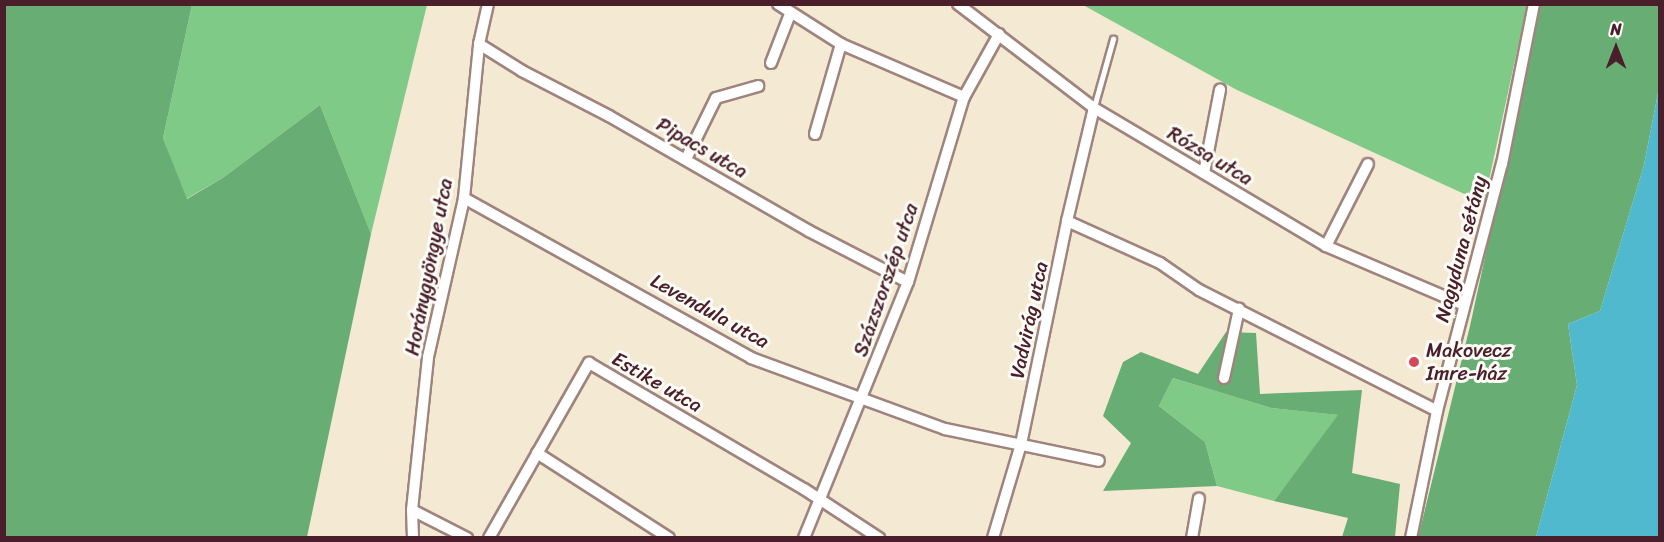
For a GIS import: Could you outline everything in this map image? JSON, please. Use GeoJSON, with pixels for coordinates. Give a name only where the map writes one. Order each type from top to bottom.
{"type":"FeatureCollection","features":[{"type":"Feature","properties":{"kind":"street","name":"Horánygyöngye utca"},"geometry":{"type":"LineString","coordinates":[[413,537],[412,510],[428,357],[464,198],[479,44],[488,4]]}},
{"type":"Feature","properties":{"kind":"street"},"geometry":{"type":"LineString","coordinates":[[778,4],[790,14],[841,44],[964,97]]}},
{"type":"Feature","properties":{"kind":"street","name":"Rózsa utca"},"geometry":{"type":"LineString","coordinates":[[958,4],[1094,108],[1326,246],[1464,306]]}},
{"type":"Feature","properties":{"kind":"street","name":"Nagyduna sétány"},"geometry":{"type":"LineString","coordinates":[[1411,537],[1437,411],[1502,164],[1533,4]]}},
{"type":"Feature","properties":{"kind":"street"},"geometry":{"type":"LineString","coordinates":[[771,63],[790,14]]}},
{"type":"Feature","properties":{"kind":"street","name":"Százszorszép utca"},"geometry":{"type":"LineString","coordinates":[[804,537],[908,282],[964,97],[999,34]]}},
{"type":"Feature","properties":{"kind":"street","name":"Pipacs utca"},"geometry":{"type":"LineString","coordinates":[[479,44],[522,70],[686,159],[809,231],[908,282]]}},
{"type":"Feature","properties":{"kind":"street"},"geometry":{"type":"LineString","coordinates":[[815,134],[841,44]]}},
{"type":"Feature","properties":{"kind":"street"},"geometry":{"type":"LineString","coordinates":[[686,159],[716,98],[758,86]]}},
{"type":"Feature","properties":{"kind":"street"},"geometry":{"type":"LineString","coordinates":[[1204,173],[1220,90]]}},
{"type":"Feature","properties":{"kind":"street","name":"Vadvirág utca"},"geometry":{"type":"LineString","coordinates":[[993,537],[1022,444],[1067,221],[1094,108]]}},
{"type":"Feature","properties":{"kind":"street"},"geometry":{"type":"LineString","coordinates":[[1326,246],[1368,164]]}},
{"type":"Feature","properties":{"kind":"street","name":"Levendula utca"},"geometry":{"type":"LineString","coordinates":[[464,198],[751,357],[945,429],[1099,461]]}},
{"type":"Feature","properties":{"kind":"street"},"geometry":{"type":"LineString","coordinates":[[1067,221],[1160,263],[1199,290],[1437,411]]}},
{"type":"Feature","properties":{"kind":"street"},"geometry":{"type":"LineString","coordinates":[[1224,378],[1239,309]]}},
{"type":"Feature","properties":{"kind":"street","name":"Estike utca"},"geometry":{"type":"LineString","coordinates":[[489,537],[589,363],[820,499],[879,537]]}},
{"type":"Feature","properties":{"kind":"street"},"geometry":{"type":"LineString","coordinates":[[537,453],[669,537]]}},
{"type":"Feature","properties":{"kind":"street"},"geometry":{"type":"LineString","coordinates":[[1192,537],[1199,499]]}},
{"type":"Feature","properties":{"kind":"street"},"geometry":{"type":"LineString","coordinates":[[412,510],[466,537]]}},
{"type":"Feature","properties":{"kind":"lane"},"geometry":{"type":"LineString","coordinates":[[1094,108],[1113,39]]}},
{"type":"Feature","properties":{"kind":"green space"},"geometry":{"type":"Polygon","coordinates":[[[4,5],[192,5],[163,138],[187,199],[224,177],[320,105],[371,234],[307,537],[5,537],[4,5]]]}},
{"type":"Feature","properties":{"kind":"green space"},"geometry":{"type":"Polygon","coordinates":[[[192,5],[427,5],[371,234],[320,105],[224,177],[186,199],[163,138],[192,5]]]}},
{"type":"Feature","properties":{"kind":"green space"},"geometry":{"type":"Polygon","coordinates":[[[1083,5],[1527,5],[1484,203],[1237,90],[1083,5]]]}},
{"type":"Feature","properties":{"kind":"green space"},"geometry":{"type":"Polygon","coordinates":[[[1540,5],[1659,5],[1659,88],[1644,165],[1600,311],[1568,324],[1577,385],[1536,537],[1418,538],[1470,326],[1540,5]]]}},
{"type":"Feature","properties":{"kind":"green space"},"geometry":{"type":"Polygon","coordinates":[[[1226,332],[1256,333],[1260,394],[1362,390],[1352,473],[1400,484],[1395,537],[1342,537],[1348,518],[1274,501],[1338,415],[1271,408],[1173,378],[1159,406],[1205,442],[1217,486],[1103,491],[1131,443],[1103,416],[1123,362],[1141,352],[1198,374],[1226,332]]]}},
{"type":"Feature","properties":{"kind":"green space"},"geometry":{"type":"Polygon","coordinates":[[[1173,378],[1271,408],[1339,415],[1274,501],[1217,486],[1205,442],[1159,406],[1173,378]]]}},
{"type":"Feature","properties":{"kind":"water"},"geometry":{"type":"Polygon","coordinates":[[[1659,88],[1659,537],[1536,537],[1577,385],[1568,324],[1600,311],[1644,165],[1659,88]]]}},
{"type":"Feature","properties":{"kind":"place","name":"Makovecz Imre-ház"},"geometry":{"type":"Point","coordinates":[1414,362]}}]}
